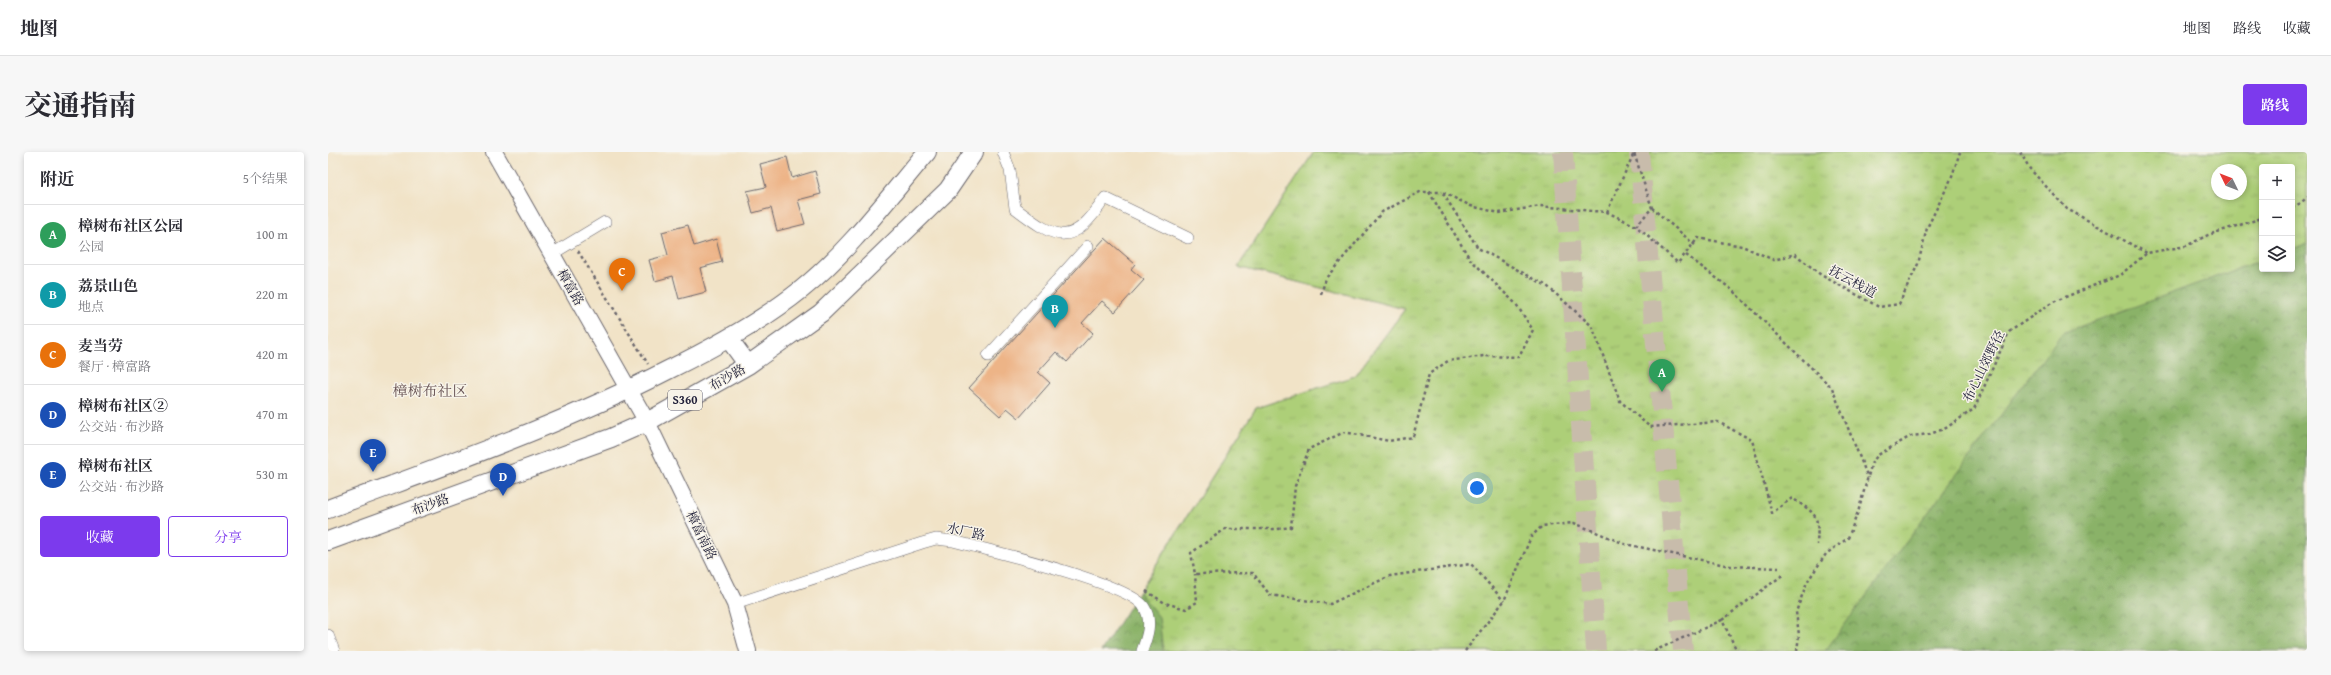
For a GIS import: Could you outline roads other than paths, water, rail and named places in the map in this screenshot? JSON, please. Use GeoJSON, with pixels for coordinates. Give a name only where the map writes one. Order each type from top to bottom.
{"type":"FeatureCollection","features":[{"type":"Feature","properties":{"kind":"main road","name":"S360"},"geometry":{"type":"LineString","coordinates":[[328,509],[559,421],[629,390],[729,340],[802,289],[864,229],[927,152]]}},
{"type":"Feature","properties":{"kind":"main road","name":"布沙路"},"geometry":{"type":"LineString","coordinates":[[328,541],[608,439],[647,422],[748,365],[821,313],[948,190],[974,152]]}},
{"type":"Feature","properties":{"kind":"main road"},"geometry":{"type":"LineString","coordinates":[[729,340],[748,365]]}},
{"type":"Feature","properties":{"kind":"street","name":"樟富路"},"geometry":{"type":"LineString","coordinates":[[494,152],[647,422]]}},
{"type":"Feature","properties":{"kind":"street"},"geometry":{"type":"LineString","coordinates":[[1003,152],[1010,170],[1015,208],[1044,230],[1057,234],[1069,234],[1079,231],[1093,216],[1105,198],[1188,238]]}},
{"type":"Feature","properties":{"kind":"street"},"geometry":{"type":"LineString","coordinates":[[552,254],[605,222]]}},
{"type":"Feature","properties":{"kind":"street"},"geometry":{"type":"LineString","coordinates":[[988,356],[1088,246]]}},
{"type":"Feature","properties":{"kind":"street","name":"樟富南路"},"geometry":{"type":"LineString","coordinates":[[647,422],[735,604],[748,651]]}},
{"type":"Feature","properties":{"kind":"street","name":"水厂路"},"geometry":{"type":"LineString","coordinates":[[735,604],[936,539],[959,542],[1068,573],[1117,590],[1134,598],[1144,606],[1149,617],[1147,634],[1142,651]]}},
{"type":"Feature","properties":{"kind":"street"},"geometry":{"type":"LineString","coordinates":[[328,634],[334,651]]}},
{"type":"Feature","properties":{"kind":"tunnel"},"geometry":{"type":"LineString","coordinates":[[1563,152],[1596,651]]}},
{"type":"Feature","properties":{"kind":"tunnel"},"geometry":{"type":"LineString","coordinates":[[1639,152],[1683,651]]}},
{"type":"Feature","properties":{"kind":"place","name":"麦当劳"},"geometry":{"type":"Point","coordinates":[622,291]}},
{"type":"Feature","properties":{"kind":"place","name":"荔景山色"},"geometry":{"type":"Point","coordinates":[1055,328]}},
{"type":"Feature","properties":{"kind":"place","name":"樟树布社区公园"},"geometry":{"type":"Point","coordinates":[1662,392]}},
{"type":"Feature","properties":{"kind":"place","name":"樟树布社区"},"geometry":{"type":"Point","coordinates":[373,472]}},
{"type":"Feature","properties":{"kind":"place","name":"樟树布社区②"},"geometry":{"type":"Point","coordinates":[503,496]}},
{"type":"Feature","properties":{"kind":"district","name":"樟树布社区"},"geometry":{"type":"Point","coordinates":[430,391]}}]}
